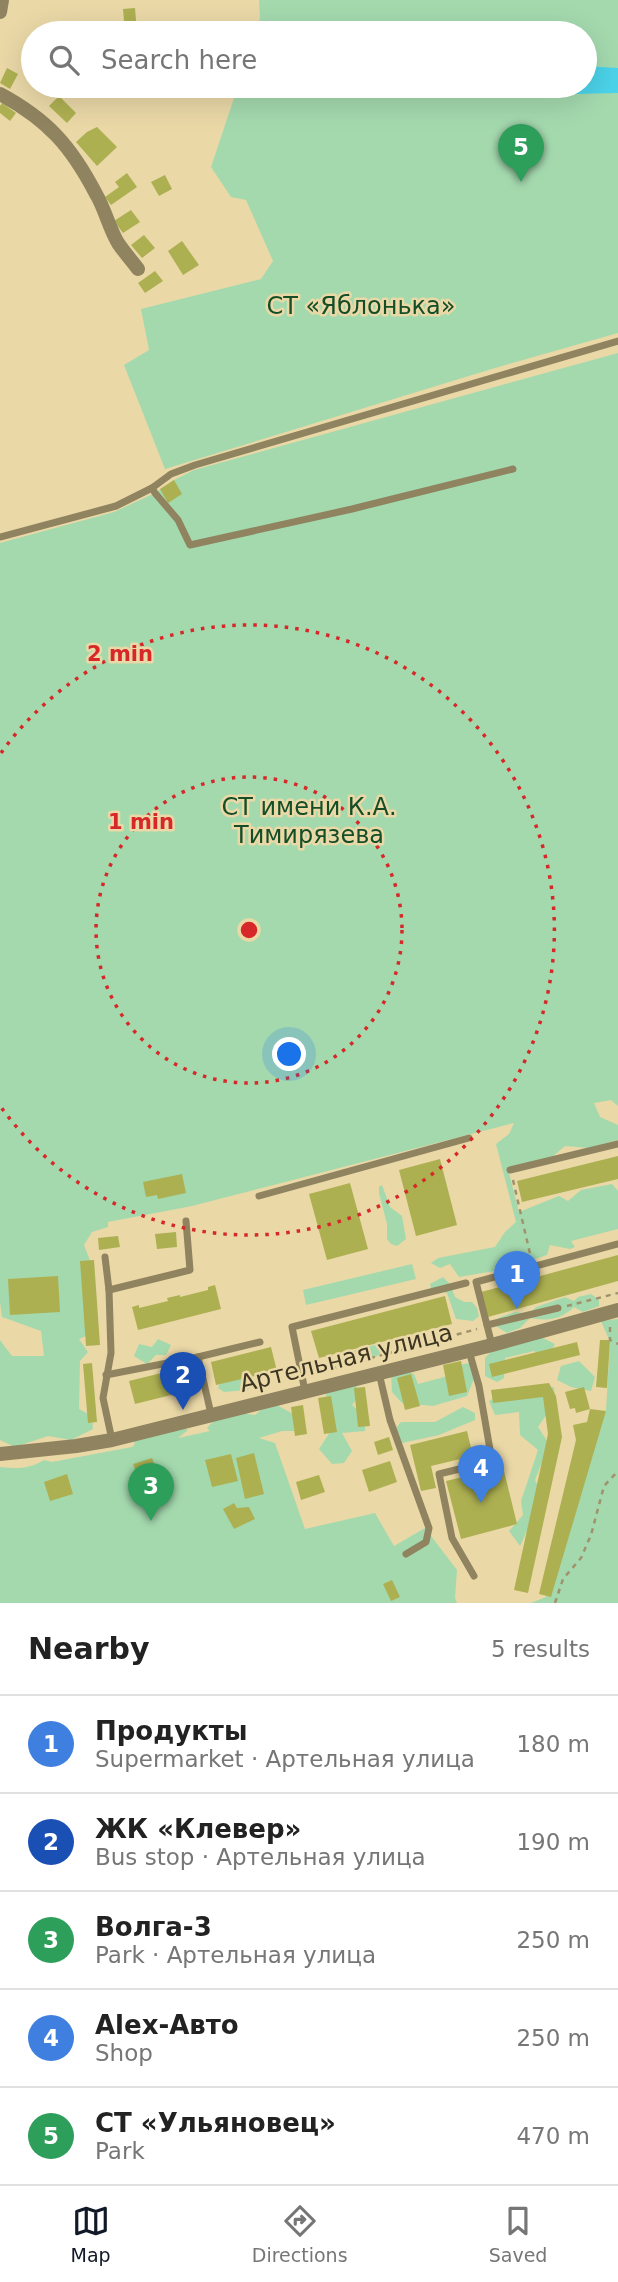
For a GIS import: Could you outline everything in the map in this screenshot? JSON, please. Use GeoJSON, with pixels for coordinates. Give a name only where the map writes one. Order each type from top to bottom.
{"type":"FeatureCollection","features":[{"type":"Feature","properties":{"kind":"street"},"geometry":{"type":"LineString","coordinates":[[0,12],[2,0]]}},
{"type":"Feature","properties":{"kind":"street"},"geometry":{"type":"LineString","coordinates":[[0,94],[24,107],[52,128],[71,151],[97,195],[118,243],[138,269]]}},
{"type":"Feature","properties":{"kind":"street","name":"Артельная улица"},"geometry":{"type":"LineString","coordinates":[[0,1454],[112,1440],[211,1415],[304,1386],[379,1373],[614,1316]]}},
{"type":"Feature","properties":{"kind":"lane"},"geometry":{"type":"LineString","coordinates":[[0,537],[116,506],[152,488],[171,474],[195,465],[618,341]]}},
{"type":"Feature","properties":{"kind":"lane"},"geometry":{"type":"LineString","coordinates":[[152,488],[177,520],[190,545],[513,469]]}},
{"type":"Feature","properties":{"kind":"lane"},"geometry":{"type":"LineString","coordinates":[[259,1196],[469,1138]]}},
{"type":"Feature","properties":{"kind":"lane"},"geometry":{"type":"LineString","coordinates":[[510,1170],[618,1144]]}},
{"type":"Feature","properties":{"kind":"lane"},"geometry":{"type":"LineString","coordinates":[[109,1290],[190,1270],[186,1221]]}},
{"type":"Feature","properties":{"kind":"lane"},"geometry":{"type":"LineString","coordinates":[[492,1345],[476,1282],[618,1244]]}},
{"type":"Feature","properties":{"kind":"lane"},"geometry":{"type":"LineString","coordinates":[[105,1257],[111,1353],[103,1398],[112,1440]]}},
{"type":"Feature","properties":{"kind":"lane"},"geometry":{"type":"LineString","coordinates":[[304,1386],[292,1327],[466,1283]]}},
{"type":"Feature","properties":{"kind":"lane"},"geometry":{"type":"LineString","coordinates":[[487,1325],[558,1308]]}},
{"type":"Feature","properties":{"kind":"lane"},"geometry":{"type":"LineString","coordinates":[[106,1374],[260,1342]]}},
{"type":"Feature","properties":{"kind":"lane"},"geometry":{"type":"LineString","coordinates":[[469,1350],[479,1386],[492,1461],[439,1474],[452,1538],[474,1576]]}},
{"type":"Feature","properties":{"kind":"lane"},"geometry":{"type":"LineString","coordinates":[[198,1357],[211,1415]]}},
{"type":"Feature","properties":{"kind":"lane"},"geometry":{"type":"LineString","coordinates":[[379,1373],[390,1420],[429,1528],[426,1542],[406,1554]]}},
{"type":"Feature","properties":{"kind":"path"},"geometry":{"type":"LineString","coordinates":[[510,1170],[533,1266]]}},
{"type":"Feature","properties":{"kind":"path"},"geometry":{"type":"LineString","coordinates":[[558,1308],[618,1293]]}},
{"type":"Feature","properties":{"kind":"path"},"geometry":{"type":"LineString","coordinates":[[614,1316],[610,1340],[618,1344]]}},
{"type":"Feature","properties":{"kind":"path"},"geometry":{"type":"LineString","coordinates":[[304,1386],[315,1371],[468,1332]]}},
{"type":"Feature","properties":{"kind":"path"},"geometry":{"type":"LineString","coordinates":[[555,1603],[563,1579],[581,1558],[591,1535],[604,1486],[618,1471]]}},
{"type":"Feature","properties":{"kind":"green space","name":"СТ «Яблонька»"},"geometry":{"type":"Polygon","coordinates":[[[259,0],[618,0],[618,333],[165,469],[124,365],[149,350],[141,309],[261,279],[273,261],[246,200],[231,197],[211,167],[234,98],[597,98],[597,21],[259,21],[259,0]]]}},
{"type":"Feature","properties":{"kind":"green space","name":"СТ имени К.А. Тимирязева"},"geometry":{"type":"Polygon","coordinates":[[[618,353],[618,1106],[611,1100],[594,1103],[600,1117],[618,1125],[618,1140],[589,1148],[565,1146],[552,1157],[508,1169],[519,1212],[559,1196],[568,1201],[581,1190],[612,1184],[618,1191],[618,1229],[571,1241],[575,1247],[570,1249],[550,1245],[547,1255],[506,1269],[459,1277],[450,1264],[440,1268],[431,1263],[438,1258],[495,1247],[516,1222],[496,1144],[509,1134],[514,1123],[192,1206],[108,1222],[108,1227],[92,1232],[84,1245],[91,1263],[86,1336],[79,1339],[88,1352],[80,1361],[79,1409],[92,1416],[93,1429],[71,1440],[48,1436],[15,1447],[0,1440],[0,1340],[12,1356],[44,1356],[41,1331],[2,1317],[0,1302],[0,543],[114,512],[155,493],[194,470],[618,353]]]}},
{"type":"Feature","properties":{"kind":"green space"},"geometry":{"type":"Polygon","coordinates":[[[382,1185],[390,1207],[402,1216],[406,1239],[397,1246],[387,1239],[387,1224],[379,1193],[379,1187],[382,1185]]]}},
{"type":"Feature","properties":{"kind":"green space"},"geometry":{"type":"Polygon","coordinates":[[[412,1264],[416,1279],[306,1305],[303,1290],[412,1264]]]}},
{"type":"Feature","properties":{"kind":"green space"},"geometry":{"type":"Polygon","coordinates":[[[443,1277],[450,1284],[455,1297],[464,1302],[472,1302],[477,1308],[479,1316],[473,1321],[456,1319],[447,1293],[431,1289],[430,1284],[443,1277]]]}},
{"type":"Feature","properties":{"kind":"green space"},"geometry":{"type":"Polygon","coordinates":[[[591,1294],[599,1300],[599,1306],[583,1312],[574,1307],[564,1315],[554,1318],[530,1318],[520,1328],[507,1333],[496,1326],[498,1318],[515,1312],[529,1314],[536,1307],[565,1297],[574,1301],[578,1297],[591,1294]]]}},
{"type":"Feature","properties":{"kind":"green space"},"geometry":{"type":"Polygon","coordinates":[[[618,1319],[618,1603],[531,1603],[546,1597],[552,1568],[606,1411],[610,1342],[601,1321],[618,1319]]]}},
{"type":"Feature","properties":{"kind":"green space"},"geometry":{"type":"Polygon","coordinates":[[[537,1335],[555,1344],[546,1360],[534,1351],[505,1358],[504,1378],[497,1382],[485,1376],[485,1358],[497,1345],[537,1335]]]}},
{"type":"Feature","properties":{"kind":"green space"},"geometry":{"type":"Polygon","coordinates":[[[158,1339],[171,1345],[166,1355],[156,1355],[147,1364],[134,1356],[139,1344],[152,1347],[158,1339]]]}},
{"type":"Feature","properties":{"kind":"green space"},"geometry":{"type":"Polygon","coordinates":[[[378,1344],[383,1351],[372,1360],[358,1358],[341,1368],[332,1363],[337,1356],[378,1344]]]}},
{"type":"Feature","properties":{"kind":"green space"},"geometry":{"type":"Polygon","coordinates":[[[579,1361],[595,1377],[591,1391],[571,1387],[557,1380],[561,1366],[579,1361]]]}},
{"type":"Feature","properties":{"kind":"green space"},"geometry":{"type":"Polygon","coordinates":[[[470,1363],[474,1379],[467,1396],[433,1406],[402,1403],[392,1392],[391,1373],[401,1369],[414,1374],[418,1384],[448,1376],[459,1365],[470,1363]]]}},
{"type":"Feature","properties":{"kind":"green space"},"geometry":{"type":"Polygon","coordinates":[[[244,1370],[256,1381],[248,1390],[224,1392],[218,1388],[222,1376],[244,1370]]]}},
{"type":"Feature","properties":{"kind":"green space"},"geometry":{"type":"Polygon","coordinates":[[[353,1382],[361,1393],[352,1405],[365,1416],[365,1431],[342,1433],[352,1451],[344,1463],[332,1464],[319,1449],[332,1429],[322,1406],[329,1387],[353,1382]]]}},
{"type":"Feature","properties":{"kind":"green space"},"geometry":{"type":"Polygon","coordinates":[[[554,1387],[555,1402],[538,1427],[549,1444],[535,1480],[543,1496],[520,1546],[509,1531],[523,1515],[521,1501],[538,1450],[520,1435],[519,1412],[495,1415],[489,1401],[498,1396],[554,1387]]]}},
{"type":"Feature","properties":{"kind":"green space"},"geometry":{"type":"Polygon","coordinates":[[[271,1402],[301,1418],[300,1431],[282,1431],[259,1438],[275,1443],[305,1529],[375,1513],[394,1546],[425,1528],[457,1570],[457,1603],[0,1603],[0,1467],[23,1468],[44,1460],[52,1462],[132,1447],[135,1444],[130,1433],[171,1421],[188,1430],[178,1438],[210,1431],[207,1428],[218,1418],[235,1413],[255,1415],[271,1402]]]}},
{"type":"Feature","properties":{"kind":"green space"},"geometry":{"type":"Polygon","coordinates":[[[463,1407],[475,1413],[475,1420],[439,1435],[402,1443],[395,1429],[401,1422],[435,1422],[463,1407]]]}},
{"type":"Feature","properties":{"kind":"water"},"geometry":{"type":"Polygon","coordinates":[[[597,67],[618,68],[618,93],[597,94],[597,67]]]}},
{"type":"Feature","properties":{"kind":"building"},"geometry":{"type":"Polygon","coordinates":[[[135,8],[136,21],[124,21],[123,9],[135,8]]]}},
{"type":"Feature","properties":{"kind":"building"},"geometry":{"type":"Polygon","coordinates":[[[7,68],[18,74],[10,89],[0,83],[7,68]]]}},
{"type":"Feature","properties":{"kind":"building"},"geometry":{"type":"Polygon","coordinates":[[[57,98],[61,98],[76,113],[67,123],[49,106],[57,98]]]}},
{"type":"Feature","properties":{"kind":"building"},"geometry":{"type":"Polygon","coordinates":[[[2,103],[16,113],[10,121],[0,113],[2,103]]]}},
{"type":"Feature","properties":{"kind":"building"},"geometry":{"type":"Polygon","coordinates":[[[97,127],[117,147],[97,166],[76,142],[97,127]]]}},
{"type":"Feature","properties":{"kind":"building"},"geometry":{"type":"Polygon","coordinates":[[[127,173],[137,187],[111,205],[105,197],[119,187],[115,182],[127,173]]]}},
{"type":"Feature","properties":{"kind":"building"},"geometry":{"type":"Polygon","coordinates":[[[165,175],[172,189],[159,196],[151,182],[165,175]]]}},
{"type":"Feature","properties":{"kind":"building"},"geometry":{"type":"Polygon","coordinates":[[[131,210],[140,222],[123,233],[114,221],[131,210]]]}},
{"type":"Feature","properties":{"kind":"building"},"geometry":{"type":"Polygon","coordinates":[[[144,235],[155,248],[142,258],[131,245],[144,235]]]}},
{"type":"Feature","properties":{"kind":"building"},"geometry":{"type":"Polygon","coordinates":[[[182,241],[199,265],[183,275],[168,251],[182,241]]]}},
{"type":"Feature","properties":{"kind":"building"},"geometry":{"type":"Polygon","coordinates":[[[155,271],[163,281],[145,293],[138,283],[155,271]]]}},
{"type":"Feature","properties":{"kind":"building"},"geometry":{"type":"Polygon","coordinates":[[[174,480],[182,494],[168,503],[160,489],[174,480]]]}},
{"type":"Feature","properties":{"kind":"building"},"geometry":{"type":"Polygon","coordinates":[[[618,1156],[618,1179],[522,1202],[517,1181],[618,1156]]]}},
{"type":"Feature","properties":{"kind":"building"},"geometry":{"type":"Polygon","coordinates":[[[440,1159],[457,1225],[416,1236],[399,1170],[440,1159]]]}},
{"type":"Feature","properties":{"kind":"building"},"geometry":{"type":"Polygon","coordinates":[[[182,1174],[186,1193],[158,1199],[157,1195],[146,1197],[143,1182],[182,1174]]]}},
{"type":"Feature","properties":{"kind":"building"},"geometry":{"type":"Polygon","coordinates":[[[350,1183],[368,1249],[327,1260],[309,1194],[350,1183]]]}},
{"type":"Feature","properties":{"kind":"building"},"geometry":{"type":"Polygon","coordinates":[[[176,1232],[177,1247],[157,1249],[155,1234],[176,1232]]]}},
{"type":"Feature","properties":{"kind":"building"},"geometry":{"type":"Polygon","coordinates":[[[118,1236],[120,1247],[99,1250],[98,1238],[118,1236]]]}},
{"type":"Feature","properties":{"kind":"building"},"geometry":{"type":"Polygon","coordinates":[[[618,1255],[618,1281],[488,1317],[481,1292],[618,1255]]]}},
{"type":"Feature","properties":{"kind":"building"},"geometry":{"type":"Polygon","coordinates":[[[94,1260],[100,1345],[86,1346],[80,1261],[94,1260]]]}},
{"type":"Feature","properties":{"kind":"building"},"geometry":{"type":"Polygon","coordinates":[[[58,1276],[60,1312],[10,1315],[8,1279],[58,1276]]]}},
{"type":"Feature","properties":{"kind":"building"},"geometry":{"type":"Polygon","coordinates":[[[215,1285],[221,1309],[138,1330],[132,1307],[139,1305],[139,1308],[168,1301],[167,1298],[208,1290],[208,1287],[215,1285]]]}},
{"type":"Feature","properties":{"kind":"building"},"geometry":{"type":"Polygon","coordinates":[[[445,1296],[452,1324],[319,1358],[311,1331],[445,1296]]]}},
{"type":"Feature","properties":{"kind":"building"},"geometry":{"type":"Polygon","coordinates":[[[600,1340],[610,1340],[607,1388],[596,1387],[600,1340]]]}},
{"type":"Feature","properties":{"kind":"building"},"geometry":{"type":"Polygon","coordinates":[[[577,1342],[580,1355],[492,1377],[489,1364],[577,1342]]]}},
{"type":"Feature","properties":{"kind":"building"},"geometry":{"type":"Polygon","coordinates":[[[271,1347],[277,1371],[216,1385],[211,1362],[271,1347]]]}},
{"type":"Feature","properties":{"kind":"building"},"geometry":{"type":"Polygon","coordinates":[[[461,1361],[467,1392],[449,1396],[443,1365],[461,1361]]]}},
{"type":"Feature","properties":{"kind":"building"},"geometry":{"type":"Polygon","coordinates":[[[92,1363],[97,1422],[88,1423],[83,1364],[92,1363]]]}},
{"type":"Feature","properties":{"kind":"building"},"geometry":{"type":"Polygon","coordinates":[[[190,1366],[195,1389],[135,1404],[129,1381],[190,1366]]]}},
{"type":"Feature","properties":{"kind":"building"},"geometry":{"type":"Polygon","coordinates":[[[411,1374],[420,1406],[405,1410],[397,1378],[411,1374]]]}},
{"type":"Feature","properties":{"kind":"building"},"geometry":{"type":"Polygon","coordinates":[[[549,1383],[556,1396],[562,1437],[528,1593],[514,1590],[548,1434],[543,1397],[493,1403],[491,1390],[549,1383]]]}},
{"type":"Feature","properties":{"kind":"building"},"geometry":{"type":"Polygon","coordinates":[[[365,1387],[370,1426],[358,1427],[354,1388],[365,1387]]]}},
{"type":"Feature","properties":{"kind":"building"},"geometry":{"type":"Polygon","coordinates":[[[584,1387],[590,1409],[576,1413],[575,1408],[570,1409],[565,1392],[584,1387]]]}},
{"type":"Feature","properties":{"kind":"building"},"geometry":{"type":"Polygon","coordinates":[[[331,1396],[337,1432],[324,1434],[318,1398],[331,1396]]]}},
{"type":"Feature","properties":{"kind":"building"},"geometry":{"type":"Polygon","coordinates":[[[303,1405],[307,1434],[295,1436],[291,1407],[303,1405]]]}},
{"type":"Feature","properties":{"kind":"building"},"geometry":{"type":"Polygon","coordinates":[[[590,1409],[606,1411],[551,1597],[539,1594],[576,1440],[573,1425],[587,1422],[590,1409]]]}},
{"type":"Feature","properties":{"kind":"building"},"geometry":{"type":"Polygon","coordinates":[[[467,1431],[473,1456],[431,1466],[436,1488],[421,1491],[410,1445],[467,1431]]]}},
{"type":"Feature","properties":{"kind":"building"},"geometry":{"type":"Polygon","coordinates":[[[389,1437],[393,1450],[378,1455],[374,1442],[389,1437]]]}},
{"type":"Feature","properties":{"kind":"building"},"geometry":{"type":"Polygon","coordinates":[[[254,1453],[264,1494],[245,1499],[236,1458],[254,1453]]]}},
{"type":"Feature","properties":{"kind":"building"},"geometry":{"type":"Polygon","coordinates":[[[231,1454],[238,1481],[212,1487],[205,1460],[231,1454]]]}},
{"type":"Feature","properties":{"kind":"building"},"geometry":{"type":"Polygon","coordinates":[[[152,1458],[157,1471],[138,1477],[133,1464],[152,1458]]]}},
{"type":"Feature","properties":{"kind":"building"},"geometry":{"type":"Polygon","coordinates":[[[390,1461],[397,1482],[369,1492],[362,1470],[390,1461]]]}},
{"type":"Feature","properties":{"kind":"building"},"geometry":{"type":"Polygon","coordinates":[[[503,1467],[517,1524],[461,1539],[446,1481],[503,1467]]]}},
{"type":"Feature","properties":{"kind":"building"},"geometry":{"type":"Polygon","coordinates":[[[67,1474],[73,1494],[50,1501],[44,1482],[67,1474]]]}},
{"type":"Feature","properties":{"kind":"building"},"geometry":{"type":"Polygon","coordinates":[[[319,1475],[325,1492],[301,1500],[296,1482],[319,1475]]]}},
{"type":"Feature","properties":{"kind":"building"},"geometry":{"type":"Polygon","coordinates":[[[234,1503],[237,1508],[249,1507],[255,1519],[234,1529],[223,1509],[234,1503]]]}},
{"type":"Feature","properties":{"kind":"building"},"geometry":{"type":"Polygon","coordinates":[[[392,1580],[400,1597],[391,1601],[383,1584],[392,1580]]]}},
{"type":"Feature","properties":{"kind":"place","name":"СТ «Ульяновец»"},"geometry":{"type":"Point","coordinates":[521,182]}},
{"type":"Feature","properties":{"kind":"place","name":"Продукты"},"geometry":{"type":"Point","coordinates":[517,1309]}},
{"type":"Feature","properties":{"kind":"place","name":"ЖК «Клевер»"},"geometry":{"type":"Point","coordinates":[183,1410]}},
{"type":"Feature","properties":{"kind":"place","name":"Alex-Авто"},"geometry":{"type":"Point","coordinates":[481,1503]}},
{"type":"Feature","properties":{"kind":"place","name":"Волга-3"},"geometry":{"type":"Point","coordinates":[151,1521]}}]}
